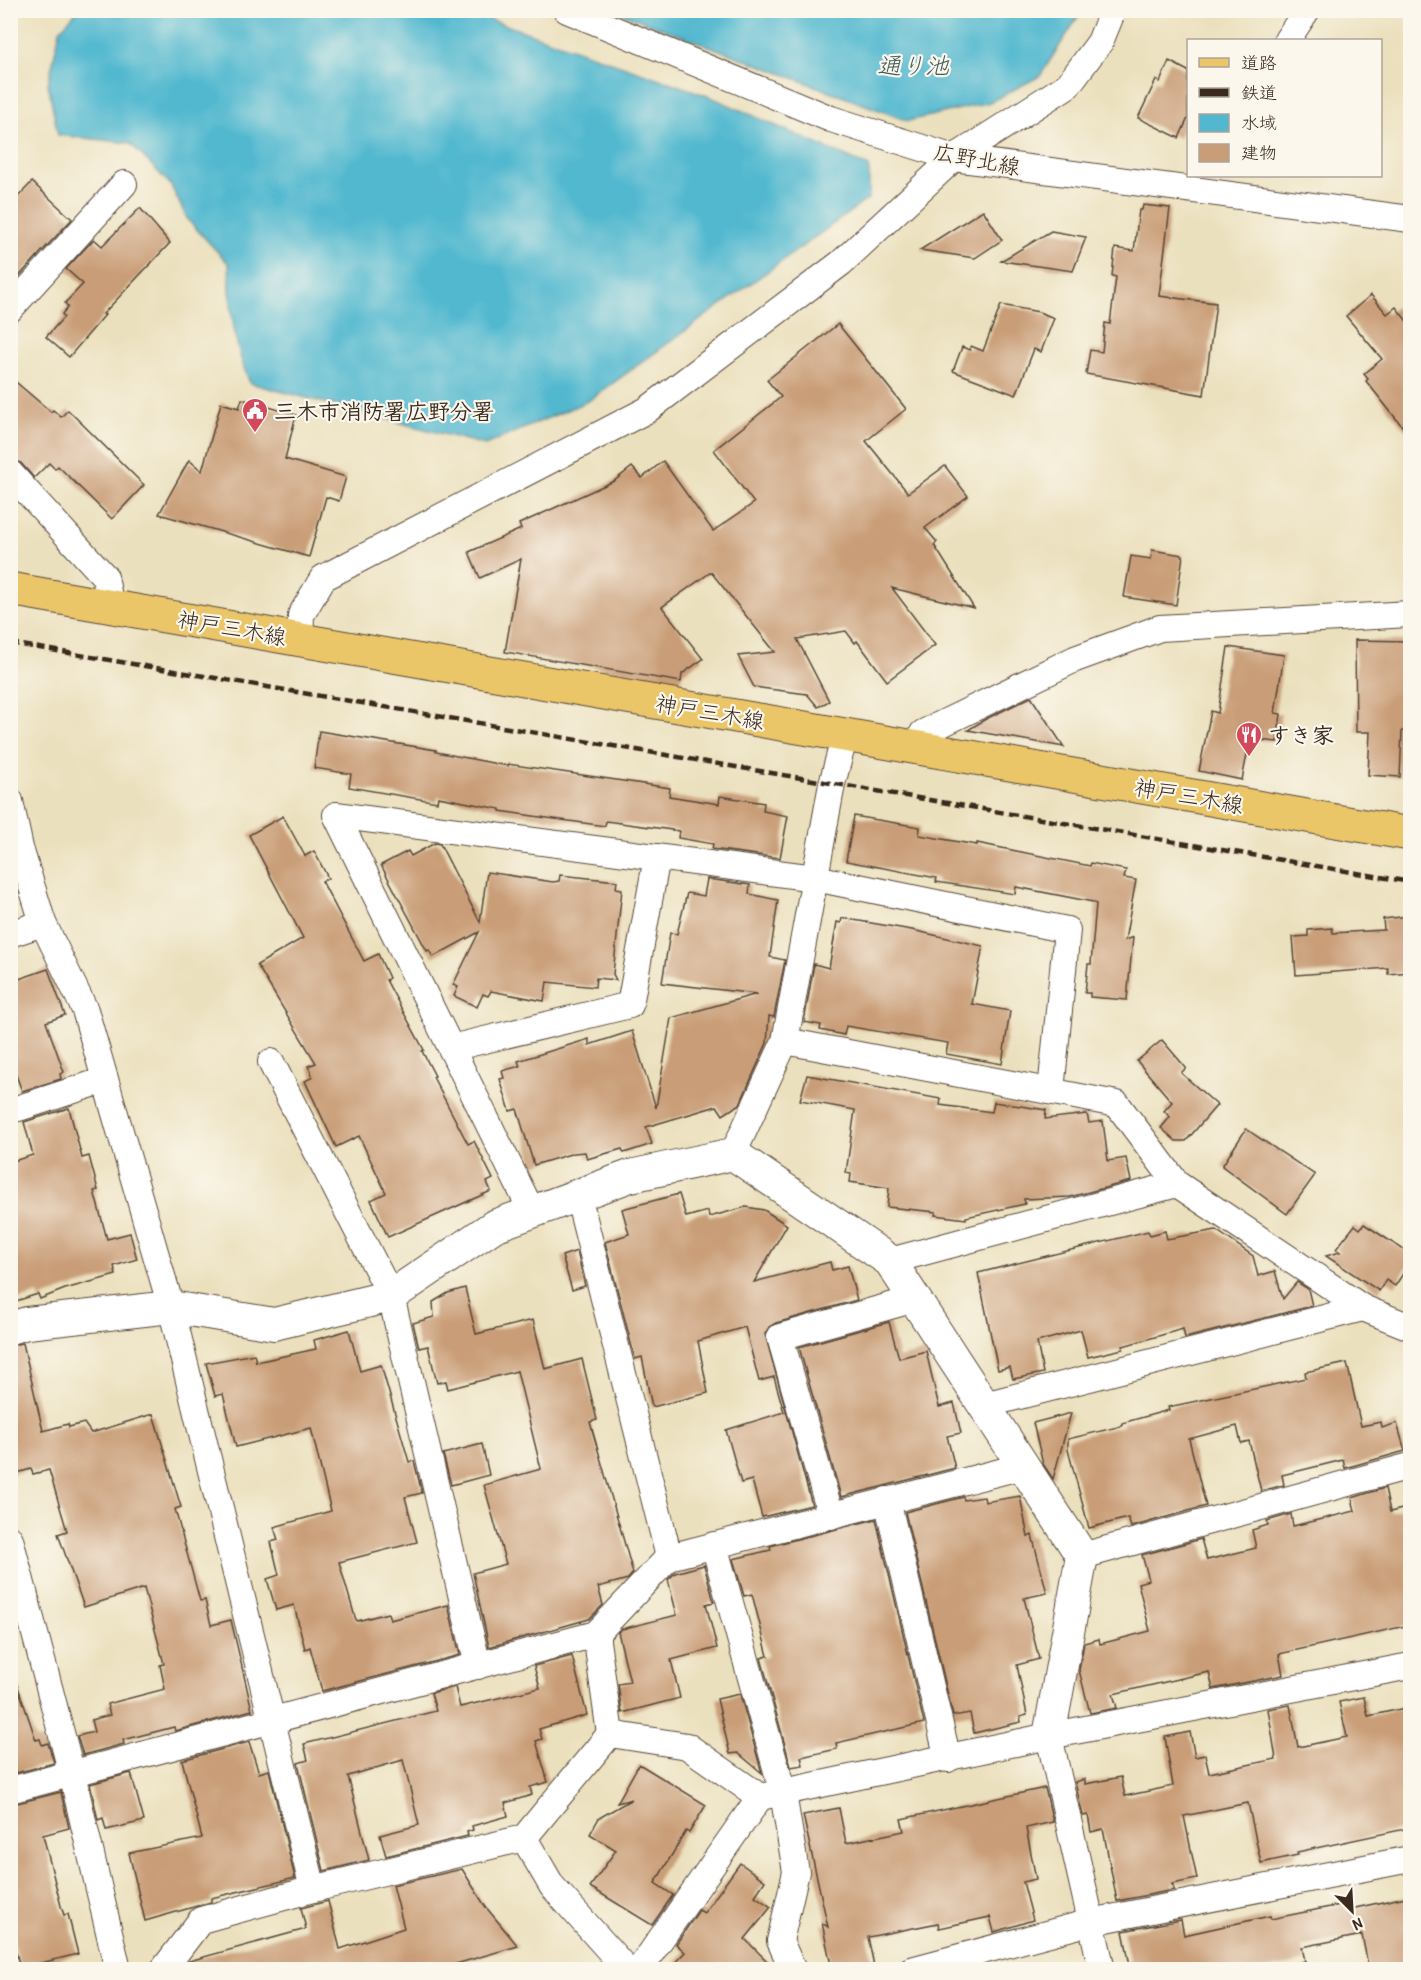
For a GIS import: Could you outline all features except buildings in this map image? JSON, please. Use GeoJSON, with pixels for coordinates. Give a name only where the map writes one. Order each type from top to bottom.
{"type":"FeatureCollection","features":[{"type":"Feature","properties":{"kind":"main road","name":"神戸三木線"},"geometry":{"type":"LineString","coordinates":[[10,589],[1410,834]]}},
{"type":"Feature","properties":{"kind":"street","name":"広野北線"},"geometry":{"type":"LineString","coordinates":[[567,10],[831,119],[954,158],[1192,183],[1410,219]]}},
{"type":"Feature","properties":{"kind":"street"},"geometry":{"type":"LineString","coordinates":[[300,640],[301,615],[323,578],[647,410],[841,263],[954,158],[1068,85],[1100,42],[1113,10]]}},
{"type":"Feature","properties":{"kind":"street"},"geometry":{"type":"LineString","coordinates":[[1288,39],[1307,10]]}},
{"type":"Feature","properties":{"kind":"street"},"geometry":{"type":"LineString","coordinates":[[10,309],[124,184]]}},
{"type":"Feature","properties":{"kind":"street"},"geometry":{"type":"LineString","coordinates":[[10,473],[105,577],[111,607]]}},
{"type":"Feature","properties":{"kind":"street"},"geometry":{"type":"LineString","coordinates":[[920,749],[923,733],[1075,659],[1160,628],[1410,614]]}},
{"type":"Feature","properties":{"kind":"street"},"geometry":{"type":"LineString","coordinates":[[733,1154],[785,1041],[832,784],[845,735]]}},
{"type":"Feature","properties":{"kind":"street"},"geometry":{"type":"LineString","coordinates":[[10,801],[20,848],[43,923],[85,1010],[171,1308],[313,1889]]}},
{"type":"Feature","properties":{"kind":"street"},"geometry":{"type":"LineString","coordinates":[[532,1212],[336,814],[815,878],[1067,930],[1051,1091]]}},
{"type":"Feature","properties":{"kind":"street"},"geometry":{"type":"LineString","coordinates":[[451,1048],[630,1005],[657,857]]}},
{"type":"Feature","properties":{"kind":"street"},"geometry":{"type":"LineString","coordinates":[[10,934],[43,923]]}},
{"type":"Feature","properties":{"kind":"street"},"geometry":{"type":"LineString","coordinates":[[785,1041],[1117,1104],[1178,1184],[1363,1308],[1410,1328]]}},
{"type":"Feature","properties":{"kind":"street"},"geometry":{"type":"LineString","coordinates":[[271,1062],[391,1296],[478,1666]]}},
{"type":"Feature","properties":{"kind":"street"},"geometry":{"type":"LineString","coordinates":[[19,1108],[105,1080]]}},
{"type":"Feature","properties":{"kind":"street"},"geometry":{"type":"LineString","coordinates":[[10,1328],[27,1323],[171,1308],[274,1324],[391,1296],[494,1226],[630,1176],[733,1154],[890,1261],[1082,1556],[1049,1736],[1102,1970]]}},
{"type":"Feature","properties":{"kind":"street"},"geometry":{"type":"LineString","coordinates":[[890,1261],[1178,1184]]}},
{"type":"Feature","properties":{"kind":"street"},"geometry":{"type":"LineString","coordinates":[[578,1195],[669,1557]]}},
{"type":"Feature","properties":{"kind":"street"},"geometry":{"type":"LineString","coordinates":[[831,1516],[780,1336],[915,1299]]}},
{"type":"Feature","properties":{"kind":"street"},"geometry":{"type":"LineString","coordinates":[[984,1405],[1363,1308]]}},
{"type":"Feature","properties":{"kind":"street"},"geometry":{"type":"LineString","coordinates":[[10,1790],[596,1634],[669,1557],[1023,1466]]}},
{"type":"Feature","properties":{"kind":"street"},"geometry":{"type":"LineString","coordinates":[[1082,1556],[1410,1466]]}},
{"type":"Feature","properties":{"kind":"street"},"geometry":{"type":"LineString","coordinates":[[888,1500],[948,1759]]}},
{"type":"Feature","properties":{"kind":"street"},"geometry":{"type":"LineString","coordinates":[[10,1539],[72,1774],[118,1970]]}},
{"type":"Feature","properties":{"kind":"street"},"geometry":{"type":"LineString","coordinates":[[714,1545],[771,1795],[796,1872],[780,1941],[793,1970]]}},
{"type":"Feature","properties":{"kind":"street"},"geometry":{"type":"LineString","coordinates":[[163,1970],[201,1920],[313,1889],[524,1838],[610,1734],[596,1634]]}},
{"type":"Feature","properties":{"kind":"street"},"geometry":{"type":"LineString","coordinates":[[639,1970],[771,1795],[1049,1736],[1410,1666]]}},
{"type":"Feature","properties":{"kind":"street"},"geometry":{"type":"LineString","coordinates":[[610,1734],[687,1746],[771,1795]]}},
{"type":"Feature","properties":{"kind":"street"},"geometry":{"type":"LineString","coordinates":[[524,1838],[552,1886],[627,1970]]}},
{"type":"Feature","properties":{"kind":"street"},"geometry":{"type":"LineString","coordinates":[[911,1970],[1091,1922],[1410,1859]]}},
{"type":"Feature","properties":{"kind":"water"},"geometry":{"type":"Polygon","coordinates":[[[78,10],[466,11],[711,97],[869,167],[869,198],[588,401],[485,445],[250,383],[240,354],[234,325],[229,264],[188,220],[170,184],[130,143],[58,135],[48,84],[60,30],[78,10]]]}},
{"type":"Feature","properties":{"kind":"water","name":"通り池"},"geometry":{"type":"Polygon","coordinates":[[[1082,10],[1040,76],[990,102],[908,121],[616,11],[1082,10]]]}},
{"type":"Feature","properties":{"kind":"railway"},"geometry":{"type":"LineString","coordinates":[[10,643],[1410,882]]}},
{"type":"Feature","properties":{"kind":"place","name":"三木市消防署広野分署"},"geometry":{"type":"Point","coordinates":[255,434]}},
{"type":"Feature","properties":{"kind":"place","name":"すき家"},"geometry":{"type":"Point","coordinates":[1249,758]}}]}
